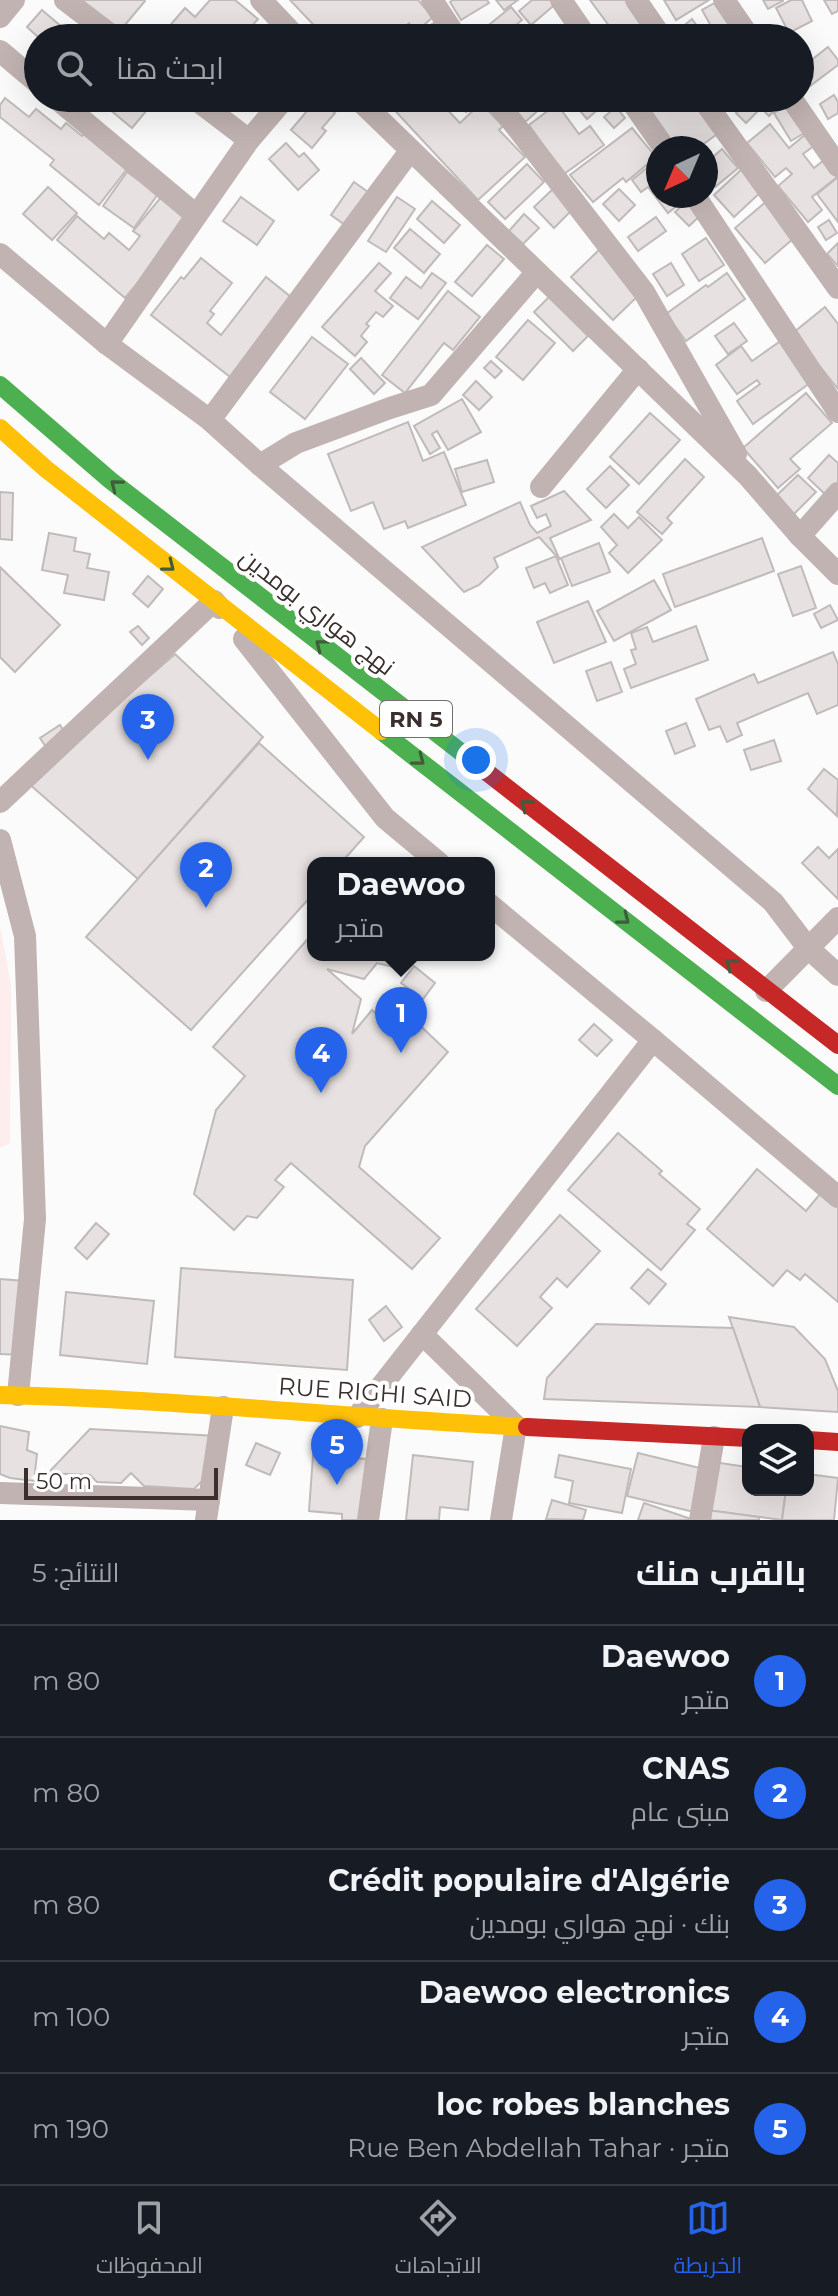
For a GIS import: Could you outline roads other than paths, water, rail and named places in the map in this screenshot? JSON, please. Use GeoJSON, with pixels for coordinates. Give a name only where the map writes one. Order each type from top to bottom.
{"type":"FeatureCollection","features":[{"type":"Feature","properties":{"kind":"main road","name":"نهج هواري بومدين"},"geometry":{"type":"LineString","coordinates":[[0,385],[110,480],[838,1045]]}},
{"type":"Feature","properties":{"kind":"main road","name":"RN 5"},"geometry":{"type":"LineString","coordinates":[[0,428],[46,469],[214,601],[838,1086]]}},
{"type":"Feature","properties":{"kind":"main road","name":"RUE RIGHI SAID"},"geometry":{"type":"LineString","coordinates":[[9,1395],[742,1438]]}},
{"type":"Feature","properties":{"kind":"main road"},"geometry":{"type":"LineString","coordinates":[[814,1440],[838,1442]]}},
{"type":"Feature","properties":{"kind":"street"},"geometry":{"type":"LineString","coordinates":[[0,17],[14,0]]}},
{"type":"Feature","properties":{"kind":"street"},"geometry":{"type":"LineString","coordinates":[[65,0],[97,24]]}},
{"type":"Feature","properties":{"kind":"street"},"geometry":{"type":"LineString","coordinates":[[261,0],[284,24]]}},
{"type":"Feature","properties":{"kind":"street"},"geometry":{"type":"LineString","coordinates":[[432,0],[448,24]]}},
{"type":"Feature","properties":{"kind":"street"},"geometry":{"type":"LineString","coordinates":[[561,0],[577,24]]}},
{"type":"Feature","properties":{"kind":"street"},"geometry":{"type":"LineString","coordinates":[[636,0],[652,24]]}},
{"type":"Feature","properties":{"kind":"street"},"geometry":{"type":"LineString","coordinates":[[724,0],[740,24]]}},
{"type":"Feature","properties":{"kind":"street"},"geometry":{"type":"LineString","coordinates":[[0,51],[24,71]]}},
{"type":"Feature","properties":{"kind":"street"},"geometry":{"type":"LineString","coordinates":[[73,112],[196,215]]}},
{"type":"Feature","properties":{"kind":"street"},"geometry":{"type":"LineString","coordinates":[[212,112],[249,140]]}},
{"type":"Feature","properties":{"kind":"street"},"geometry":{"type":"LineString","coordinates":[[107,344],[249,140],[273,112]]}},
{"type":"Feature","properties":{"kind":"street"},"geometry":{"type":"LineString","coordinates":[[371,112],[748,476],[838,574]]}},
{"type":"Feature","properties":{"kind":"street"},"geometry":{"type":"LineString","coordinates":[[505,112],[644,292],[748,476]]}},
{"type":"Feature","properties":{"kind":"street"},"geometry":{"type":"LineString","coordinates":[[639,112],[656,136]]}},
{"type":"Feature","properties":{"kind":"street"},"geometry":{"type":"LineString","coordinates":[[712,112],[838,288]]}},
{"type":"Feature","properties":{"kind":"street"},"geometry":{"type":"LineString","coordinates":[[801,112],[838,166]]}},
{"type":"Feature","properties":{"kind":"street"},"geometry":{"type":"LineString","coordinates":[[210,420],[410,151]]}},
{"type":"Feature","properties":{"kind":"street"},"geometry":{"type":"LineString","coordinates":[[703,208],[838,412]]}},
{"type":"Feature","properties":{"kind":"street"},"geometry":{"type":"LineString","coordinates":[[0,254],[107,344],[210,420],[773,902],[808,948],[838,975]]}},
{"type":"Feature","properties":{"kind":"street"},"geometry":{"type":"LineString","coordinates":[[260,465],[296,443],[431,395],[536,273]]}},
{"type":"Feature","properties":{"kind":"street"},"geometry":{"type":"LineString","coordinates":[[541,487],[638,369]]}},
{"type":"Feature","properties":{"kind":"street"},"geometry":{"type":"LineString","coordinates":[[800,536],[838,493]]}},
{"type":"Feature","properties":{"kind":"street"},"geometry":{"type":"LineString","coordinates":[[0,802],[214,601],[385,818],[432,857]]}},
{"type":"Feature","properties":{"kind":"street"},"geometry":{"type":"LineString","coordinates":[[0,840],[25,936],[35,1203],[9,1395]]}},
{"type":"Feature","properties":{"kind":"street"},"geometry":{"type":"LineString","coordinates":[[495,909],[838,1197]]}},
{"type":"Feature","properties":{"kind":"street"},"geometry":{"type":"LineString","coordinates":[[766,991],[838,918]]}},
{"type":"Feature","properties":{"kind":"street"},"geometry":{"type":"LineString","coordinates":[[357,1417],[653,1040]]}},
{"type":"Feature","properties":{"kind":"street"},"geometry":{"type":"LineString","coordinates":[[422,1334],[516,1426],[501,1520]]}},
{"type":"Feature","properties":{"kind":"street"},"geometry":{"type":"LineString","coordinates":[[0,1493],[207,1510],[223,1407]]}},
{"type":"Feature","properties":{"kind":"street"},"geometry":{"type":"LineString","coordinates":[[368,1520],[382,1419]]}},
{"type":"Feature","properties":{"kind":"street"},"geometry":{"type":"LineString","coordinates":[[700,1520],[714,1437]]}},
{"type":"Feature","properties":{"kind":"place","name":"Crédit populaire d'Algérie"},"geometry":{"type":"Point","coordinates":[148,760]}},
{"type":"Feature","properties":{"kind":"place","name":"CNAS"},"geometry":{"type":"Point","coordinates":[206,908]}},
{"type":"Feature","properties":{"kind":"place","name":"Daewoo"},"geometry":{"type":"Point","coordinates":[401,1053]}},
{"type":"Feature","properties":{"kind":"place","name":"Daewoo electronics"},"geometry":{"type":"Point","coordinates":[321,1093]}},
{"type":"Feature","properties":{"kind":"place","name":"loc robes blanches"},"geometry":{"type":"Point","coordinates":[337,1485]}}]}
